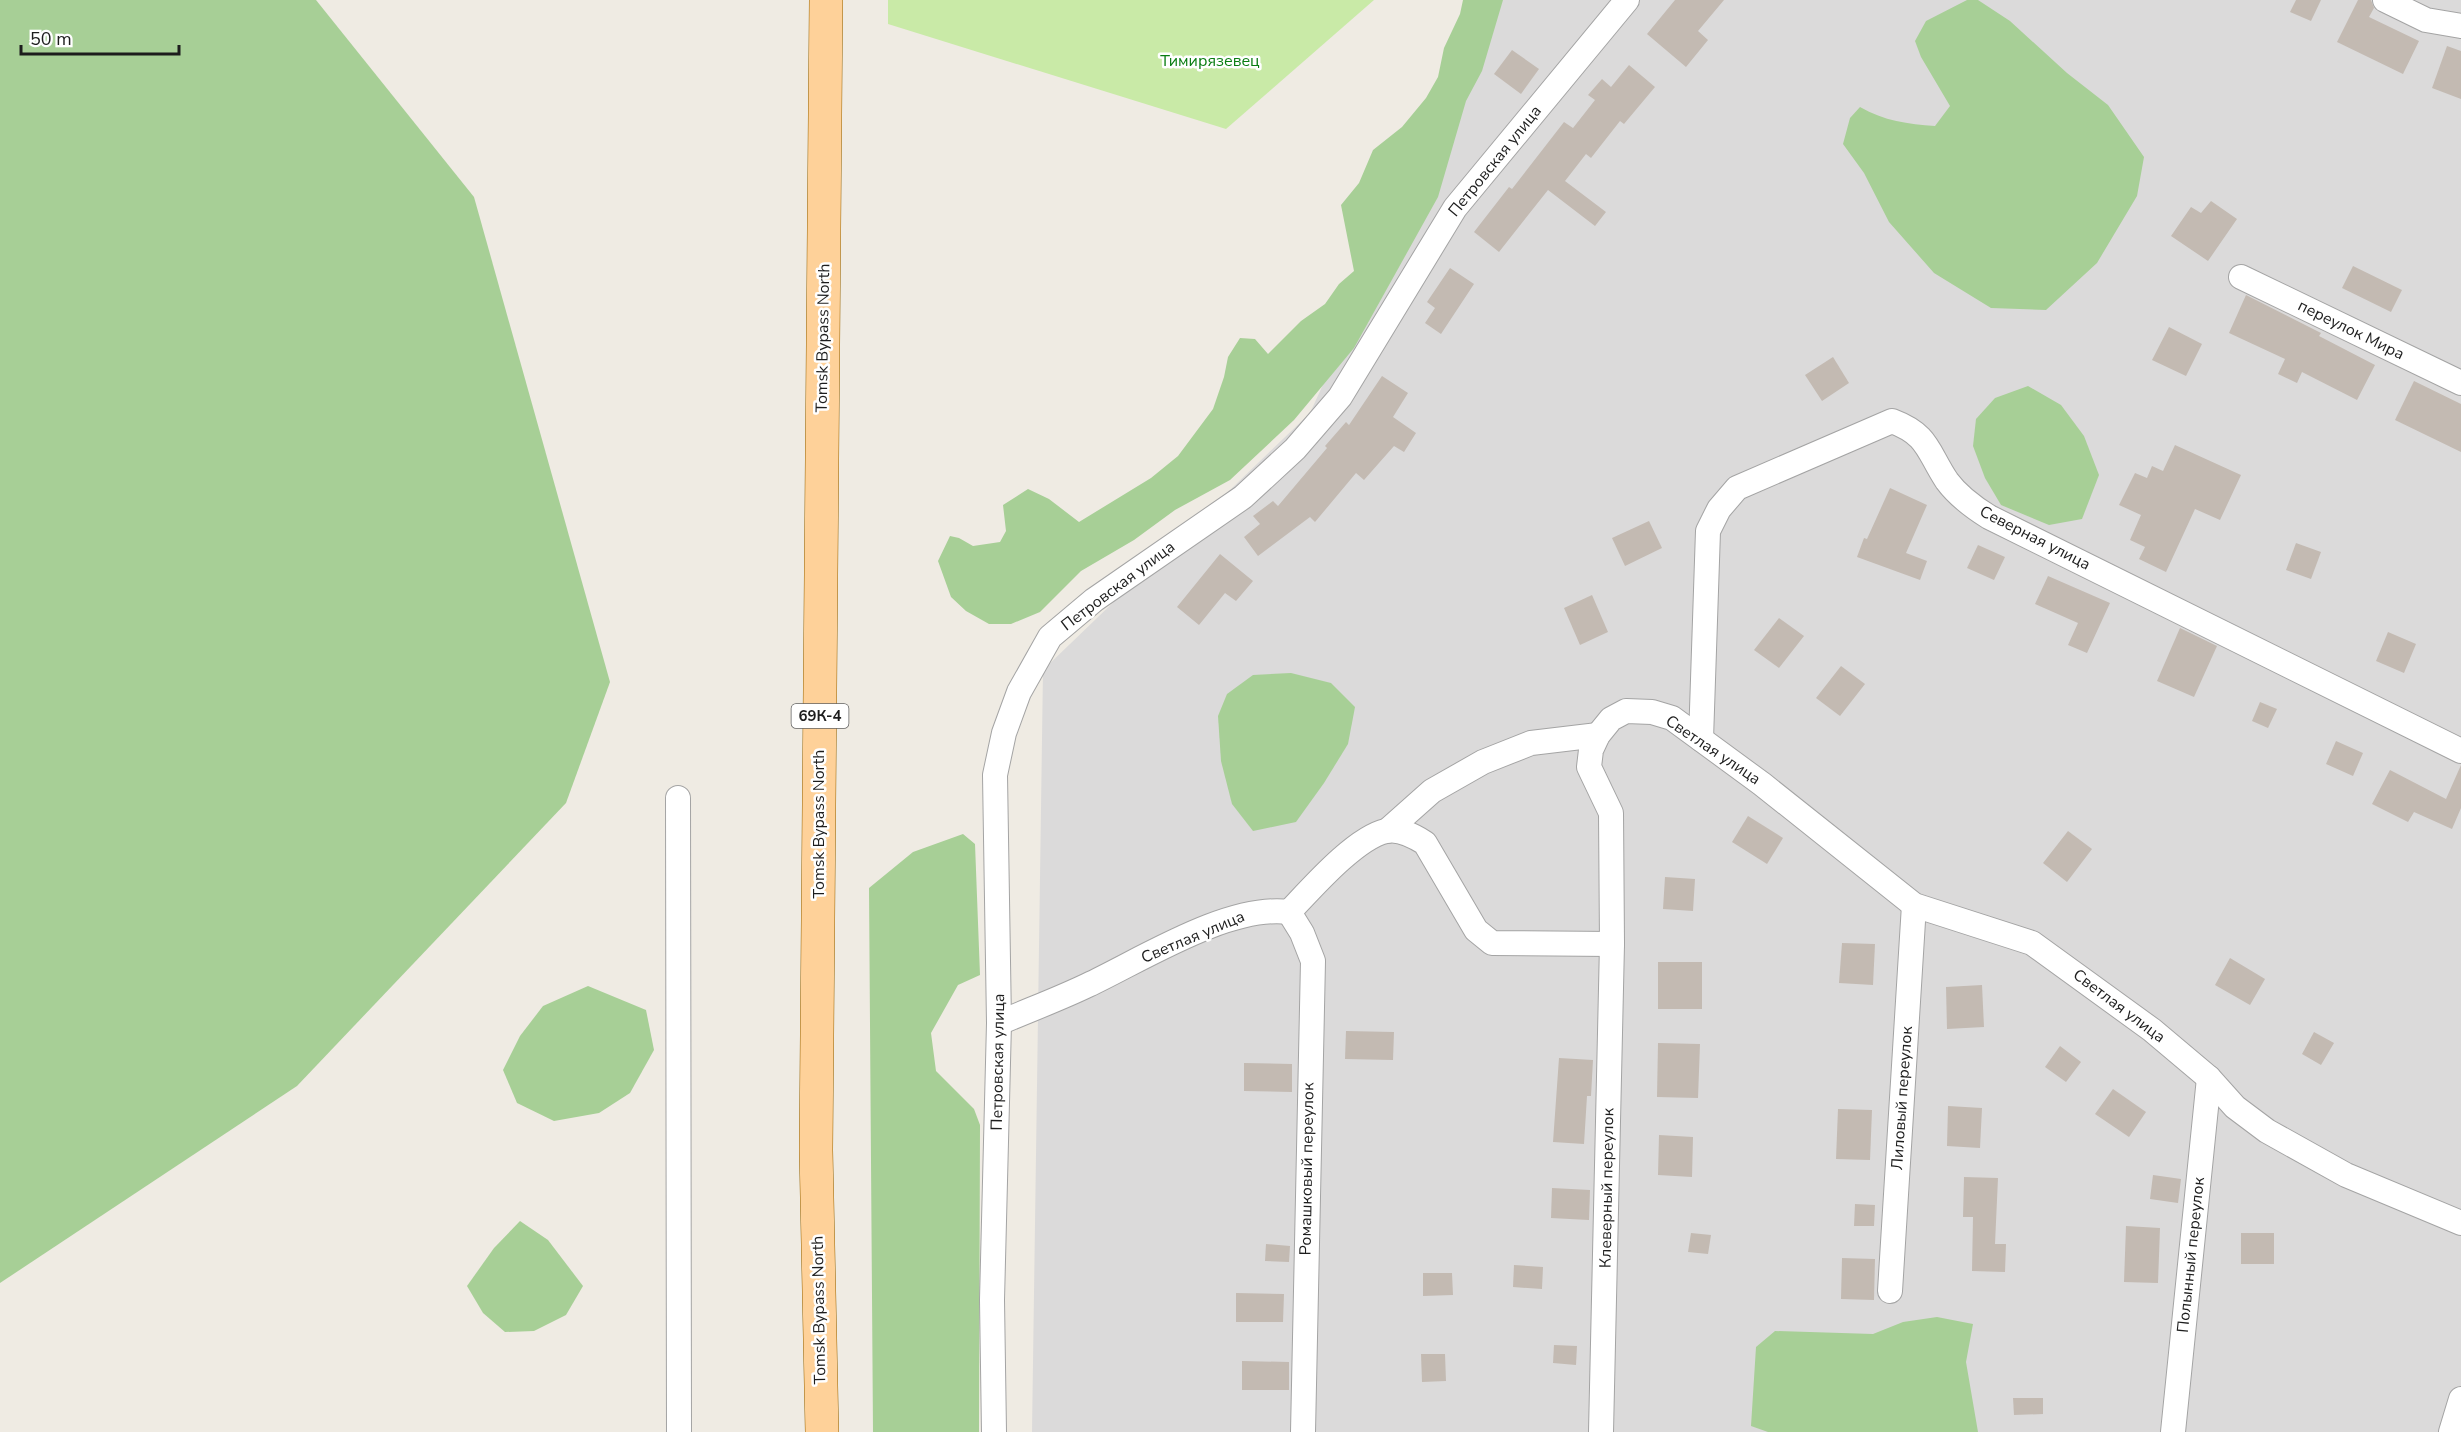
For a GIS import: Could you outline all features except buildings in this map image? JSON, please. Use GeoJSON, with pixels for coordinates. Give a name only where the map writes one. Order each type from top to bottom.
{"type":"FeatureCollection","features":[{"type":"Feature","properties":{"kind":"main road","name":"Tomsk Bypass North"},"geometry":{"type":"LineString","coordinates":[[822,1432],[816,1150],[826,0]]}},
{"type":"Feature","properties":{"kind":"street","name":"Петровская улица"},"geometry":{"type":"LineString","coordinates":[[994,1432],[992,1300],[999,1023],[995,775],[1004,733],[1019,692],[1050,637],[1094,600],[1243,497],[1295,449],[1340,397],[1455,208],[1628,0]]}},
{"type":"Feature","properties":{"kind":"street"},"geometry":{"type":"LineString","coordinates":[[2385,0],[2426,20],[2461,26]]}},
{"type":"Feature","properties":{"kind":"street","name":"переулок Мира"},"geometry":{"type":"LineString","coordinates":[[2241,277],[2461,383]]}},
{"type":"Feature","properties":{"kind":"street","name":"Северная улица"},"geometry":{"type":"LineString","coordinates":[[1701,739],[1708,531],[1719,509],[1737,488],[1892,421],[1910,427],[1922,437],[1948,482],[1966,502],[1989,517],[2461,751]]}},
{"type":"Feature","properties":{"kind":"street","name":"Светлая улица"},"geometry":{"type":"LineString","coordinates":[[1612,944],[1611,813],[1589,767],[1591,750],[1598,735],[1611,719],[1626,711],[1652,712],[1672,718],[1701,739],[1914,904],[2032,943],[2115,1001],[2209,1078],[2235,1107],[2267,1131],[2346,1175],[2461,1223]]}},
{"type":"Feature","properties":{"kind":"street"},"geometry":{"type":"LineString","coordinates":[[1289,912],[1332,867],[1371,837],[1387,831],[1432,791],[1483,762],[1531,743],[1598,735]]}},
{"type":"Feature","properties":{"kind":"street"},"geometry":{"type":"LineString","coordinates":[[678,798],[679,1432]]}},
{"type":"Feature","properties":{"kind":"street"},"geometry":{"type":"LineString","coordinates":[[1387,831],[1406,833],[1425,843],[1476,930],[1492,943],[1612,944]]}},
{"type":"Feature","properties":{"kind":"street","name":"Лиловый переулок"},"geometry":{"type":"LineString","coordinates":[[1890,1291],[1914,904]]}},
{"type":"Feature","properties":{"kind":"street","name":"Светлая улица"},"geometry":{"type":"LineString","coordinates":[[999,1023],[1086,986],[1161,948],[1219,923],[1256,911],[1289,912]]}},
{"type":"Feature","properties":{"kind":"street","name":"Ромашковый переулок"},"geometry":{"type":"LineString","coordinates":[[1289,912],[1302,933],[1313,961],[1303,1432]]}},
{"type":"Feature","properties":{"kind":"street","name":"Клеверный переулок"},"geometry":{"type":"LineString","coordinates":[[1601,1432],[1612,944]]}},
{"type":"Feature","properties":{"kind":"street","name":"Полынный переулок"},"geometry":{"type":"LineString","coordinates":[[2173,1432],[2209,1078]]}},
{"type":"Feature","properties":{"kind":"street"},"geometry":{"type":"LineString","coordinates":[[2451,1432],[2461,1399]]}},
{"type":"Feature","properties":{"kind":"shaded area"},"geometry":{"type":"Polygon","coordinates":[[[1499,0],[2461,0],[2461,1432],[1032,1432],[1043,670],[1310,413],[1499,0]]]}},
{"type":"Feature","properties":{"kind":"green space"},"geometry":{"type":"Polygon","coordinates":[[[0,0],[316,0],[474,197],[610,682],[566,803],[297,1086],[0,1283],[0,0]]]}},
{"type":"Feature","properties":{"kind":"green space","name":"Тимирязевец"},"geometry":{"type":"Polygon","coordinates":[[[888,0],[1374,0],[1226,129],[888,24],[888,0]]]}},
{"type":"Feature","properties":{"kind":"green space"},"geometry":{"type":"Polygon","coordinates":[[[1463,0],[1503,0],[1482,71],[1466,101],[1438,197],[1354,348],[1294,420],[1230,480],[1175,510],[1134,540],[1081,571],[1040,612],[1011,624],[989,624],[966,611],[951,597],[938,561],[950,536],[973,546],[1000,542],[1006,531],[1003,505],[1028,489],[1049,499],[1079,522],[1151,478],[1178,456],[1213,409],[1228,357],[1240,338],[1255,339],[1268,354],[1301,321],[1325,304],[1339,284],[1354,271],[1341,205],[1359,183],[1373,150],[1402,127],[1426,98],[1438,77],[1444,48],[1460,14],[1463,0]]]}},
{"type":"Feature","properties":{"kind":"green space"},"geometry":{"type":"Polygon","coordinates":[[[1967,0],[1978,0],[2010,21],[2067,73],[2108,105],[2144,157],[2137,196],[2097,263],[2046,310],[1991,308],[1934,273],[1889,222],[1864,173],[1843,144],[1850,118],[1860,107],[1878,116],[1896,121],[1935,126],[1950,106],[1921,57],[1915,41],[1926,21],[1967,0]]]}},
{"type":"Feature","properties":{"kind":"green space"},"geometry":{"type":"Polygon","coordinates":[[[2028,386],[2061,405],[2084,436],[2099,475],[2082,519],[2049,525],[2001,505],[1985,478],[1973,446],[1976,419],[1995,398],[2028,386]]]}},
{"type":"Feature","properties":{"kind":"green space"},"geometry":{"type":"Polygon","coordinates":[[[1291,673],[1331,683],[1355,707],[1348,744],[1296,822],[1253,831],[1232,804],[1221,761],[1218,716],[1227,694],[1253,675],[1291,673]]]}},
{"type":"Feature","properties":{"kind":"green space"},"geometry":{"type":"Polygon","coordinates":[[[963,834],[975,844],[980,975],[958,985],[931,1033],[936,1071],[974,1109],[980,1125],[979,1432],[873,1432],[869,888],[913,852],[963,834]]]}},
{"type":"Feature","properties":{"kind":"green space"},"geometry":{"type":"Polygon","coordinates":[[[588,986],[646,1010],[654,1050],[630,1093],[599,1113],[554,1121],[517,1103],[503,1070],[520,1036],[543,1006],[588,986]]]}},
{"type":"Feature","properties":{"kind":"green space"},"geometry":{"type":"Polygon","coordinates":[[[520,1221],[548,1240],[583,1286],[566,1315],[534,1331],[505,1332],[483,1313],[467,1286],[494,1248],[520,1221]]]}},
{"type":"Feature","properties":{"kind":"green space"},"geometry":{"type":"Polygon","coordinates":[[[1937,1317],[1973,1324],[1966,1362],[1978,1432],[1768,1432],[1751,1426],[1756,1347],[1775,1331],[1873,1334],[1903,1322],[1937,1317]]]}}]}
